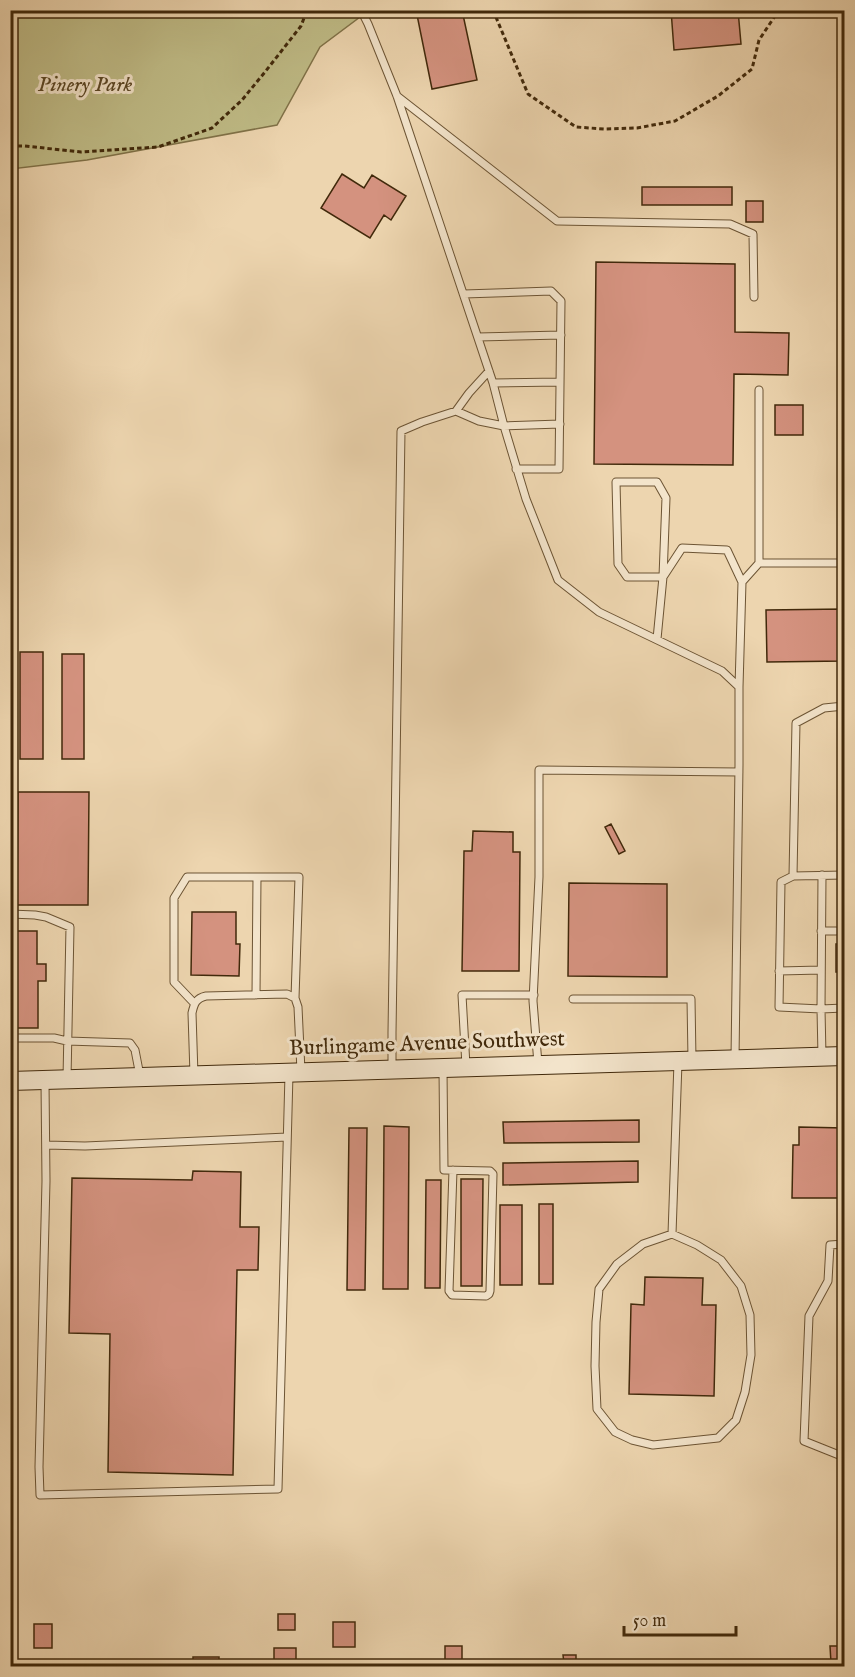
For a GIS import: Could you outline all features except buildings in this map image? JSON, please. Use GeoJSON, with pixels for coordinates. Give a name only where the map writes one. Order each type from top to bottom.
{"type":"FeatureCollection","features":[{"type":"Feature","properties":{"kind":"street","name":"Burlingame Avenue Southwest"},"geometry":{"type":"LineString","coordinates":[[10,1081],[844,1056]]}},
{"type":"Feature","properties":{"kind":"lane"},"geometry":{"type":"LineString","coordinates":[[361,10],[397,96],[493,383],[516,469],[558,580],[599,612],[722,671],[739,687]]}},
{"type":"Feature","properties":{"kind":"lane"},"geometry":{"type":"LineString","coordinates":[[397,96],[557,221],[730,224],[753,234],[754,297]]}},
{"type":"Feature","properties":{"kind":"lane"},"geometry":{"type":"LineString","coordinates":[[464,294],[551,291],[561,301],[560,469],[516,469]]}},
{"type":"Feature","properties":{"kind":"lane"},"geometry":{"type":"LineString","coordinates":[[478,337],[561,335]]}},
{"type":"Feature","properties":{"kind":"lane"},"geometry":{"type":"LineString","coordinates":[[392,1068],[401,431],[456,411],[475,385],[489,371]]}},
{"type":"Feature","properties":{"kind":"lane"},"geometry":{"type":"LineString","coordinates":[[493,383],[560,382]]}},
{"type":"Feature","properties":{"kind":"lane"},"geometry":{"type":"LineString","coordinates":[[742,582],[759,563],[759,390]]}},
{"type":"Feature","properties":{"kind":"lane"},"geometry":{"type":"LineString","coordinates":[[456,411],[479,421],[504,426],[560,424]]}},
{"type":"Feature","properties":{"kind":"lane"},"geometry":{"type":"LineString","coordinates":[[657,639],[663,577],[666,498],[657,482],[616,482],[618,564],[627,577],[663,577]]}},
{"type":"Feature","properties":{"kind":"lane"},"geometry":{"type":"LineString","coordinates":[[663,577],[682,548],[727,550],[742,582],[735,1059]]}},
{"type":"Feature","properties":{"kind":"lane"},"geometry":{"type":"LineString","coordinates":[[759,563],[844,563]]}},
{"type":"Feature","properties":{"kind":"lane"},"geometry":{"type":"LineString","coordinates":[[793,876],[796,723],[824,708],[844,706]]}},
{"type":"Feature","properties":{"kind":"lane"},"geometry":{"type":"LineString","coordinates":[[538,1064],[534,995],[539,877],[539,770],[739,772]]}},
{"type":"Feature","properties":{"kind":"lane"},"geometry":{"type":"LineString","coordinates":[[822,875],[822,1056]]}},
{"type":"Feature","properties":{"kind":"lane"},"geometry":{"type":"LineString","coordinates":[[844,875],[793,876],[781,882],[779,971],[780,1008],[844,1008]]}},
{"type":"Feature","properties":{"kind":"lane"},"geometry":{"type":"LineString","coordinates":[[45,1080],[40,1495],[278,1489],[287,1137],[295,1071],[298,1008],[295,998],[299,877],[187,877],[174,898],[174,982],[194,1003]]}},
{"type":"Feature","properties":{"kind":"lane"},"geometry":{"type":"LineString","coordinates":[[256,995],[257,877]]}},
{"type":"Feature","properties":{"kind":"lane"},"geometry":{"type":"LineString","coordinates":[[10,914],[46,917],[70,927],[67,1079]]}},
{"type":"Feature","properties":{"kind":"lane"},"geometry":{"type":"LineString","coordinates":[[821,931],[836,931]]}},
{"type":"Feature","properties":{"kind":"lane"},"geometry":{"type":"LineString","coordinates":[[779,971],[821,970]]}},
{"type":"Feature","properties":{"kind":"lane"},"geometry":{"type":"LineString","coordinates":[[194,1075],[192,1013],[194,1003],[200,997],[287,994],[295,998]]}},
{"type":"Feature","properties":{"kind":"lane"},"geometry":{"type":"LineString","coordinates":[[466,1066],[462,994],[534,995]]}},
{"type":"Feature","properties":{"kind":"lane"},"geometry":{"type":"LineString","coordinates":[[573,999],[692,999],[685,1060],[672,1234]]}},
{"type":"Feature","properties":{"kind":"lane"},"geometry":{"type":"LineString","coordinates":[[10,1038],[54,1038],[68,1041],[130,1043],[135,1050],[140,1076]]}},
{"type":"Feature","properties":{"kind":"lane"},"geometry":{"type":"LineString","coordinates":[[443,1067],[443,1168],[446,1170],[453,1170],[490,1171],[493,1174],[490,1291],[486,1296],[452,1295],[449,1291],[453,1170]]}},
{"type":"Feature","properties":{"kind":"lane"},"geometry":{"type":"LineString","coordinates":[[46,1145],[85,1146],[287,1137]]}},
{"type":"Feature","properties":{"kind":"lane"},"geometry":{"type":"LineString","coordinates":[[672,1234],[697,1245],[721,1260],[741,1286],[750,1314],[751,1355],[745,1392],[736,1420],[718,1438],[653,1445],[632,1440],[615,1432],[597,1409],[596,1322],[599,1289],[617,1264],[643,1244],[672,1234]]}},
{"type":"Feature","properties":{"kind":"lane"},"geometry":{"type":"LineString","coordinates":[[844,1244],[830,1245],[828,1281],[809,1316],[804,1441],[839,1455],[844,1454]]}},
{"type":"Feature","properties":{"kind":"path"},"geometry":{"type":"LineString","coordinates":[[10,147],[25,146],[81,152],[158,147],[213,128],[242,100],[265,72],[301,26],[307,10]]}},
{"type":"Feature","properties":{"kind":"path"},"geometry":{"type":"LineString","coordinates":[[493,10],[528,94],[576,127],[604,129],[637,128],[675,122],[718,96],[752,69],[759,40],[778,10]]}},
{"type":"Feature","properties":{"kind":"green space","name":"Pinery Park"},"geometry":{"type":"Polygon","coordinates":[[[10,11],[368,11],[320,47],[277,125],[87,160],[11,169],[10,11]]]}}]}
